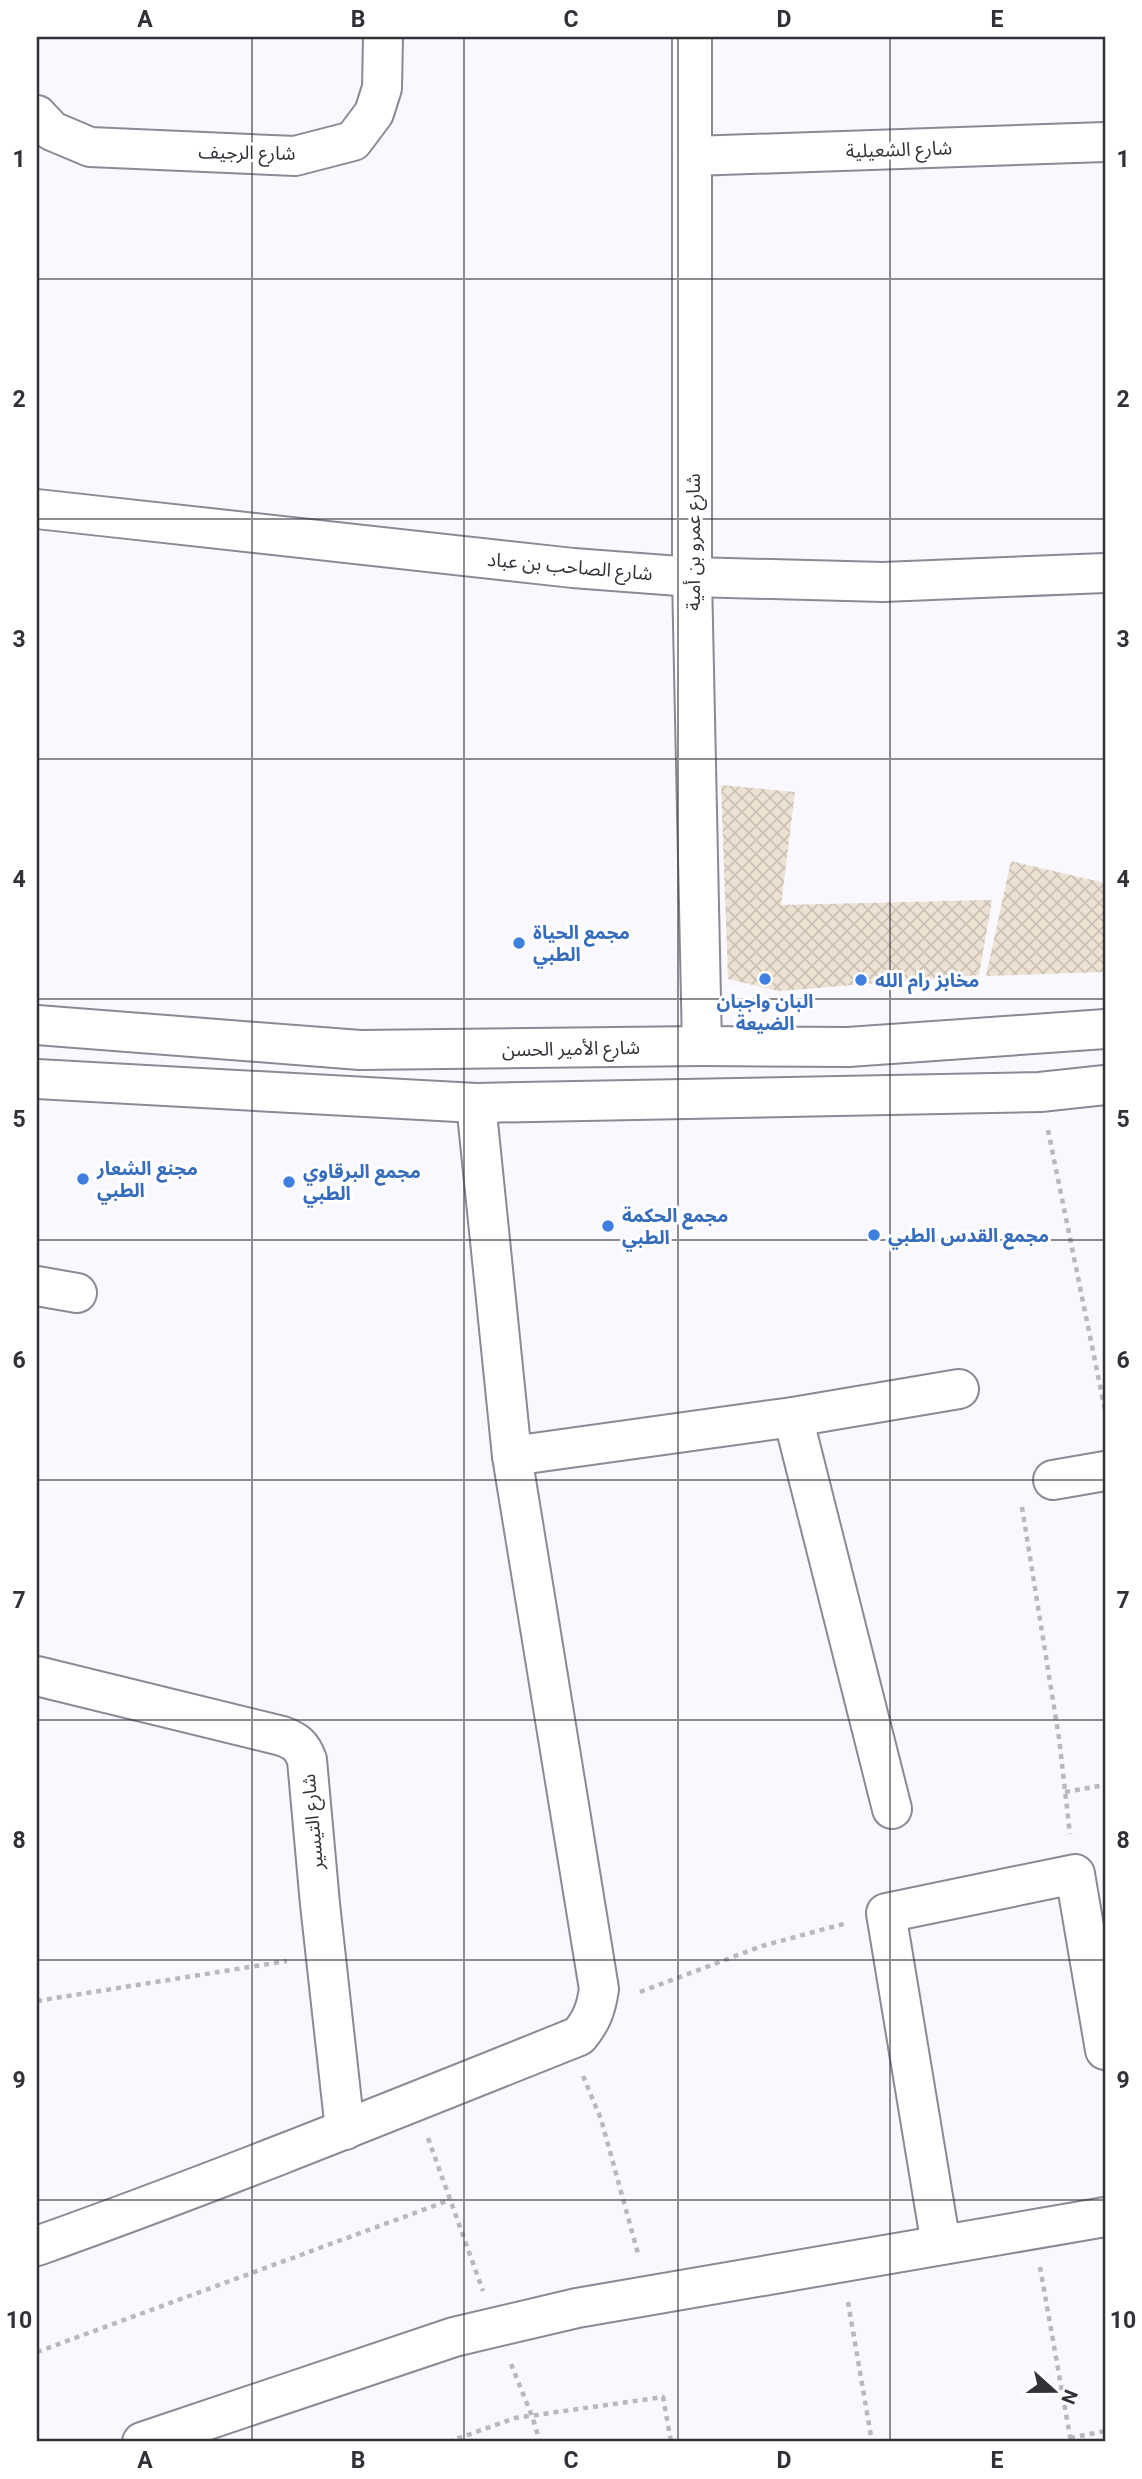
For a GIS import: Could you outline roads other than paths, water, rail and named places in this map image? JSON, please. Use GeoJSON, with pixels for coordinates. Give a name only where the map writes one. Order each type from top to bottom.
{"type":"FeatureCollection","features":[{"type":"Feature","properties":{"kind":"main road","name":"شارع الرجيف"},"geometry":{"type":"LineString","coordinates":[[37,115],[52,131],[89,147],[295,156],[353,142],[374,113],[382,88],[383,37]]}},
{"type":"Feature","properties":{"kind":"main road","name":"شارع عمرو بن أمية"},"geometry":{"type":"LineString","coordinates":[[692,37],[692,577],[702,1046]]}},
{"type":"Feature","properties":{"kind":"main road","name":"شارع الشعيلية"},"geometry":{"type":"LineString","coordinates":[[693,156],[1105,142]]}},
{"type":"Feature","properties":{"kind":"main road","name":"شارع الصاحب بن عباد"},"geometry":{"type":"LineString","coordinates":[[37,509],[573,568],[692,577],[883,582],[1105,573]]}},
{"type":"Feature","properties":{"kind":"main road","name":"شارع الأمير الحسن"},"geometry":{"type":"LineString","coordinates":[[37,1025],[360,1050],[848,1047],[1105,1029]]}},
{"type":"Feature","properties":{"kind":"main road"},"geometry":{"type":"LineString","coordinates":[[37,1079],[476,1103],[1040,1092],[1105,1085]]}},
{"type":"Feature","properties":{"kind":"main road"},"geometry":{"type":"LineString","coordinates":[[37,2246],[345,2130],[579,2036],[591,2021],[597,2007],[598,1989],[512,1456],[476,1103]]}},
{"type":"Feature","properties":{"kind":"main road"},"geometry":{"type":"LineString","coordinates":[[37,1286],[77,1293]]}},
{"type":"Feature","properties":{"kind":"main road"},"geometry":{"type":"LineString","coordinates":[[512,1456],[793,1417],[959,1389]]}},
{"type":"Feature","properties":{"kind":"main road"},"geometry":{"type":"LineString","coordinates":[[793,1417],[892,1809]]}},
{"type":"Feature","properties":{"kind":"main road"},"geometry":{"type":"LineString","coordinates":[[1053,1480],[1105,1471]]}},
{"type":"Feature","properties":{"kind":"main road","name":"شارع التيسير"},"geometry":{"type":"LineString","coordinates":[[37,1676],[282,1736],[295,1741],[302,1748],[307,1760],[345,2130]]}},
{"type":"Feature","properties":{"kind":"main road"},"geometry":{"type":"LineString","coordinates":[[941,2245],[886,1913],[1075,1874],[1105,2050]]}},
{"type":"Feature","properties":{"kind":"main road"},"geometry":{"type":"LineString","coordinates":[[142,2442],[442,2341],[577,2308],[1105,2217]]}},
{"type":"Feature","properties":{"kind":"place","name":"مجمع الحياة الطبي"},"geometry":{"type":"Point","coordinates":[519,943]}},
{"type":"Feature","properties":{"kind":"place","name":"البان واجبان الضيعة"},"geometry":{"type":"Point","coordinates":[765,979]}},
{"type":"Feature","properties":{"kind":"place","name":"مخابز رام الله"},"geometry":{"type":"Point","coordinates":[861,980]}},
{"type":"Feature","properties":{"kind":"place","name":"مجنع الشعار الطبي"},"geometry":{"type":"Point","coordinates":[83,1179]}},
{"type":"Feature","properties":{"kind":"place","name":"مجمع البرقاوي الطبي"},"geometry":{"type":"Point","coordinates":[289,1182]}},
{"type":"Feature","properties":{"kind":"place","name":"مجمع الحكمة الطبي"},"geometry":{"type":"Point","coordinates":[608,1226]}},
{"type":"Feature","properties":{"kind":"place","name":"مجمع القدس الطبي"},"geometry":{"type":"Point","coordinates":[874,1235]}}]}
